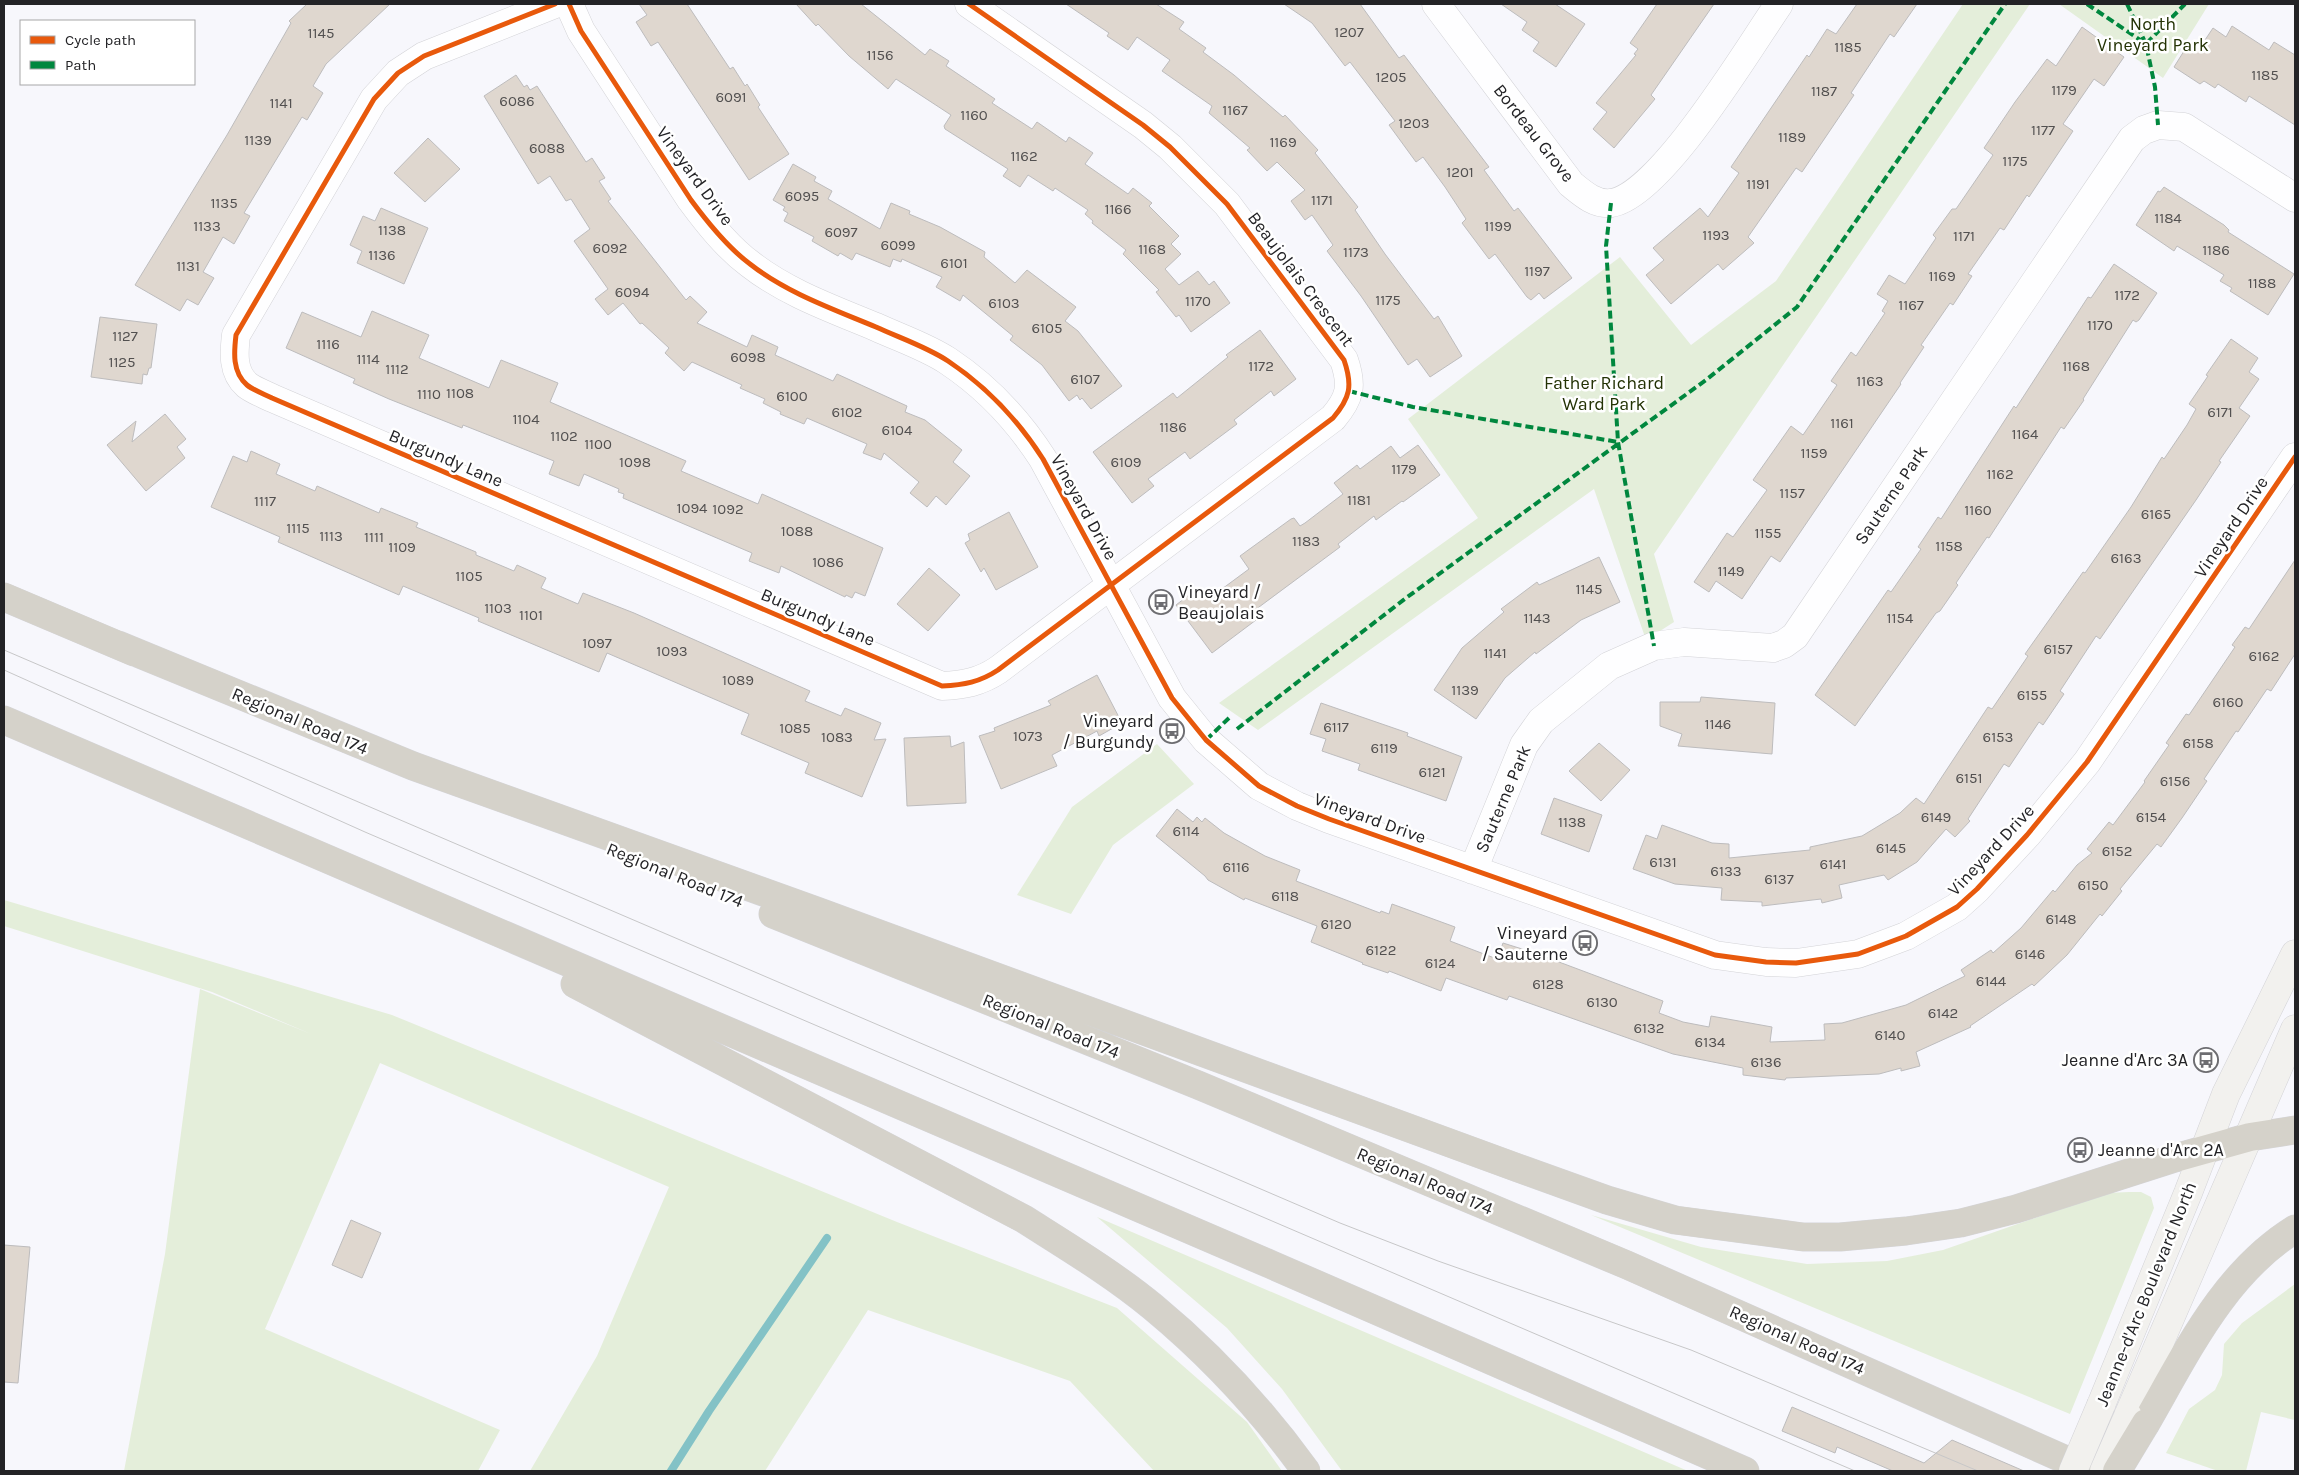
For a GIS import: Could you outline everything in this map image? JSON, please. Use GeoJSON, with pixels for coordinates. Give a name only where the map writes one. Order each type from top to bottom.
{"type":"FeatureCollection","features":[{"type":"Feature","properties":{"kind":"highway","name":"Regional Road 174"},"geometry":{"type":"LineString","coordinates":[[4,597],[449,784],[1198,1086],[1618,1262],[2091,1471]]}},
{"type":"Feature","properties":{"kind":"highway"},"geometry":{"type":"LineString","coordinates":[[127,649],[413,766],[810,908],[1527,1172],[1607,1200],[1675,1220],[1803,1237],[1906,1232],[1961,1223],[2250,1137],[2295,1130]]}},
{"type":"Feature","properties":{"kind":"highway"},"geometry":{"type":"LineString","coordinates":[[4,720],[1272,1265],[1745,1471]]}},
{"type":"Feature","properties":{"kind":"highway"},"geometry":{"type":"LineString","coordinates":[[383,884],[1032,1224],[1091,1262],[1153,1307],[1201,1350],[1254,1402],[1306,1471]]}},
{"type":"Feature","properties":{"kind":"highway"},"geometry":{"type":"LineString","coordinates":[[2117,1471],[2137,1419],[2217,1303],[2244,1269],[2277,1240],[2295,1229]]}},
{"type":"Feature","properties":{"kind":"highway"},"geometry":{"type":"LineString","coordinates":[[1765,1326],[2136,1471]]}},
{"type":"Feature","properties":{"kind":"main road","name":"Jeanne-d'Arc Boulevard North"},"geometry":{"type":"LineString","coordinates":[[2073,1471],[2205,1150],[2226,1094],[2295,954]]}},
{"type":"Feature","properties":{"kind":"main road","name":"Jeanne-d'Arc Boulevard North"},"geometry":{"type":"LineString","coordinates":[[2104,1471],[2137,1419],[2295,1029]]}},
{"type":"Feature","properties":{"kind":"street","name":"Burgundy Lane"},"geometry":{"type":"LineString","coordinates":[[555,4],[424,56],[398,73],[374,99],[236,335],[234,359],[246,385],[281,402],[942,686],[970,683],[985,678],[1110,584]]}},
{"type":"Feature","properties":{"kind":"street","name":"Vineyard Drive"},"geometry":{"type":"LineString","coordinates":[[569,4],[581,31],[601,63],[706,221],[750,264],[780,284],[946,360],[980,384],[999,402],[1034,445],[1172,698],[1206,740],[1259,786],[1297,806],[1329,819],[1706,952],[1741,960],[1796,963],[1826,960],[1858,954],[1906,936],[1957,906],[1977,889],[2027,835],[2087,762],[2295,457]]}},
{"type":"Feature","properties":{"kind":"street","name":"Beaujolais Crescent"},"geometry":{"type":"LineString","coordinates":[[969,4],[1143,125],[1170,147],[1227,204],[1344,360],[1349,374],[1349,391],[1344,405],[1334,418],[1110,584]]}},
{"type":"Feature","properties":{"kind":"street","name":"Bordeau Grove"},"geometry":{"type":"LineString","coordinates":[[1436,4],[1571,184],[1589,198],[1611,203],[1637,191],[1672,158],[1778,4]]}},
{"type":"Feature","properties":{"kind":"street","name":"Sauterne Park"},"geometry":{"type":"LineString","coordinates":[[1473,870],[1524,745],[1541,721],[1609,666],[1654,646],[1684,642],[1773,648],[1784,644],[1795,636],[2132,139],[2144,130],[2158,125],[2184,127],[2295,198]]}},
{"type":"Feature","properties":{"kind":"green space","name":"Father Richard Ward Park"},"geometry":{"type":"Polygon","coordinates":[[[1963,4],[2030,4],[1654,554],[1674,622],[1646,640],[1594,489],[1258,730],[1219,703],[1478,518],[1408,419],[1620,257],[1691,345],[1776,281],[1963,4]]]}},
{"type":"Feature","properties":{"kind":"green space","name":"North Vineyard Park"},"geometry":{"type":"Polygon","coordinates":[[[2059,4],[2209,4],[2163,78],[2059,4]]]}},
{"type":"Feature","properties":{"kind":"green space"},"geometry":{"type":"Polygon","coordinates":[[[1157,744],[1194,784],[1113,845],[1071,914],[1017,895],[1072,807],[1157,744]]]}},
{"type":"Feature","properties":{"kind":"green space"},"geometry":{"type":"Polygon","coordinates":[[[4,900],[392,1015],[897,1222],[1117,1308],[1247,1422],[1282,1471],[1154,1471],[1070,1381],[868,1310],[765,1471],[530,1471],[597,1356],[669,1187],[380,1063],[265,1329],[500,1430],[478,1471],[124,1471],[165,1254],[200,989],[311,1034],[212,992],[4,926],[4,900]]]}},
{"type":"Feature","properties":{"kind":"green space"},"geometry":{"type":"Polygon","coordinates":[[[2141,1192],[2151,1197],[2154,1208],[2070,1414],[1591,1215],[1701,1247],[1807,1264],[1887,1261],[1943,1250],[2107,1193],[2141,1192]]]}},
{"type":"Feature","properties":{"kind":"green space"},"geometry":{"type":"Polygon","coordinates":[[[1097,1217],[1688,1471],[1342,1471],[1282,1389],[1227,1328],[1097,1217]]]}},
{"type":"Feature","properties":{"kind":"green space"},"geometry":{"type":"Polygon","coordinates":[[[2295,1284],[2295,1420],[2261,1412],[2246,1471],[2218,1471],[2166,1453],[2189,1409],[2215,1390],[2222,1375],[2224,1344],[2242,1323],[2295,1284]]]}},
{"type":"Feature","properties":{"kind":"building"},"geometry":{"type":"Polygon","coordinates":[[[307,4],[390,4],[326,64],[313,86],[323,93],[307,120],[302,117],[244,213],[250,216],[234,244],[223,237],[203,272],[214,278],[198,305],[187,299],[180,311],[135,285],[227,135],[291,23],[289,21],[307,4]]]}},
{"type":"Feature","properties":{"kind":"building"},"geometry":{"type":"Polygon","coordinates":[[[639,4],[687,4],[730,69],[733,67],[745,86],[747,84],[760,105],[758,107],[789,154],[749,180],[658,42],[651,46],[636,22],[647,15],[639,4]]]}},
{"type":"Feature","properties":{"kind":"building"},"geometry":{"type":"Polygon","coordinates":[[[796,4],[861,4],[925,55],[930,49],[949,61],[946,66],[995,99],[992,103],[1032,129],[1037,122],[1066,142],[1069,137],[1093,153],[1085,164],[1128,194],[1133,188],[1152,203],[1149,206],[1179,236],[1171,244],[1181,254],[1165,269],[1179,285],[1198,271],[1209,285],[1214,281],[1230,303],[1191,332],[1179,315],[1176,317],[1156,292],[1159,290],[1123,254],[1126,250],[1092,223],[1093,221],[1085,214],[1088,210],[1055,188],[1053,191],[1028,175],[1020,187],[1003,176],[1008,169],[945,129],[944,126],[951,115],[896,79],[888,89],[849,56],[818,24],[816,26],[796,4]]]}},
{"type":"Feature","properties":{"kind":"building"},"geometry":{"type":"Polygon","coordinates":[[[1066,4],[1156,4],[1184,22],[1179,29],[1206,48],[1203,52],[1234,75],[1283,117],[1285,115],[1318,150],[1315,153],[1358,207],[1355,210],[1385,254],[1434,319],[1438,316],[1462,356],[1430,377],[1417,359],[1408,365],[1361,296],[1327,251],[1333,245],[1312,215],[1305,220],[1291,201],[1305,190],[1277,162],[1267,171],[1247,150],[1250,148],[1209,113],[1212,106],[1162,71],[1170,60],[1137,37],[1128,50],[1107,36],[1109,33],[1066,4]]]}},
{"type":"Feature","properties":{"kind":"building"},"geometry":{"type":"Polygon","coordinates":[[[1284,4],[1360,4],[1399,58],[1404,55],[1489,167],[1484,170],[1514,211],[1518,208],[1572,278],[1544,299],[1539,293],[1531,300],[1527,297],[1495,254],[1489,259],[1462,223],[1466,219],[1445,187],[1423,157],[1416,162],[1389,125],[1395,121],[1350,62],[1345,66],[1312,23],[1284,4]]]}},
{"type":"Feature","properties":{"kind":"building"},"geometry":{"type":"Polygon","coordinates":[[[1501,4],[1555,4],[1585,24],[1556,67],[1533,51],[1539,42],[1522,30],[1527,22],[1501,4]]]}},
{"type":"Feature","properties":{"kind":"building"},"geometry":{"type":"Polygon","coordinates":[[[1657,4],[1714,4],[1651,95],[1655,99],[1614,148],[1593,129],[1607,112],[1596,103],[1636,55],[1634,54],[1638,49],[1630,43],[1657,4]]]}},
{"type":"Feature","properties":{"kind":"building"},"geometry":{"type":"Polygon","coordinates":[[[1857,4],[1917,4],[1894,37],[1890,34],[1851,93],[1854,95],[1802,172],[1796,168],[1748,237],[1754,243],[1723,270],[1718,264],[1671,304],[1646,275],[1664,260],[1653,248],[1700,208],[1708,217],[1739,173],[1731,167],[1807,55],[1809,57],[1827,29],[1836,34],[1857,4]]]}},
{"type":"Feature","properties":{"kind":"building"},"geometry":{"type":"Polygon","coordinates":[[[2232,26],[2269,50],[2274,42],[2295,55],[2295,125],[2249,96],[2246,102],[2218,84],[2215,88],[2204,81],[2200,84],[2174,67],[2189,43],[2199,49],[2213,28],[2226,37],[2232,26]]]}},
{"type":"Feature","properties":{"kind":"building"},"geometry":{"type":"Polygon","coordinates":[[[2082,27],[2124,57],[2104,86],[2094,79],[2063,124],[2073,131],[2029,197],[2027,195],[2004,230],[2000,228],[1968,274],[1972,276],[1953,305],[1950,303],[1921,345],[1924,347],[1901,384],[1780,562],[1771,556],[1742,599],[1716,581],[1709,592],[1694,582],[1727,533],[1733,537],[1767,490],[1753,480],[1791,426],[1803,435],[1837,385],[1831,381],[1851,352],[1856,356],[1885,313],[1882,311],[1888,301],[1877,294],[1889,275],[1905,284],[1936,238],[1933,235],[1952,209],[1956,209],[1993,155],[1984,148],[2015,102],[2047,59],[2056,66],[2082,27]]]}},
{"type":"Feature","properties":{"kind":"building"},"geometry":{"type":"Polygon","coordinates":[[[516,75],[524,87],[527,85],[530,90],[537,86],[586,162],[592,158],[605,178],[599,181],[611,199],[608,201],[686,300],[690,296],[707,312],[697,323],[747,347],[752,335],[778,347],[775,355],[833,381],[837,374],[907,406],[905,412],[925,420],[962,450],[953,462],[970,476],[946,505],[936,496],[927,507],[910,493],[919,482],[884,453],[881,460],[863,453],[867,444],[807,418],[804,424],[780,414],[781,412],[763,403],[765,399],[740,388],[742,385],[692,362],[684,371],[665,353],[669,348],[642,323],[640,324],[623,303],[608,315],[595,299],[608,289],[574,241],[590,229],[571,199],[566,201],[550,176],[538,184],[484,96],[516,75]]]}},
{"type":"Feature","properties":{"kind":"building"},"geometry":{"type":"Polygon","coordinates":[[[428,138],[460,169],[425,202],[394,173],[428,138]]]}},
{"type":"Feature","properties":{"kind":"building"},"geometry":{"type":"Polygon","coordinates":[[[793,164],[816,177],[814,181],[832,191],[828,199],[880,229],[891,203],[910,211],[909,214],[940,227],[985,252],[984,257],[1015,283],[1027,270],[1076,307],[1065,321],[1078,331],[1122,386],[1091,409],[1077,395],[1069,401],[1042,365],[1010,340],[1013,336],[963,295],[960,301],[936,287],[942,277],[902,259],[901,262],[893,259],[890,267],[856,253],[852,260],[840,253],[838,256],[812,241],[814,237],[784,221],[788,213],[783,210],[785,207],[773,200],[793,164]]]}},
{"type":"Feature","properties":{"kind":"building"},"geometry":{"type":"Polygon","coordinates":[[[2164,187],[2224,225],[2229,230],[2228,232],[2294,274],[2268,315],[2230,291],[2232,288],[2220,281],[2224,275],[2177,246],[2174,251],[2136,225],[2158,191],[2160,192],[2164,187]]]}},
{"type":"Feature","properties":{"kind":"building"},"geometry":{"type":"Polygon","coordinates":[[[381,208],[428,228],[404,284],[357,263],[362,251],[350,245],[363,216],[375,221],[381,208]]]}},
{"type":"Feature","properties":{"kind":"building"},"geometry":{"type":"Polygon","coordinates":[[[2114,264],[2157,293],[2139,320],[2136,322],[2133,320],[2084,400],[2064,429],[2061,427],[1989,538],[1987,537],[1956,583],[1958,585],[1855,726],[1815,695],[1888,590],[1891,592],[1921,549],[1918,547],[1938,517],[1941,519],[2014,406],[2016,408],[2088,297],[2091,298],[2114,264]]]}},
{"type":"Feature","properties":{"kind":"building"},"geometry":{"type":"Polygon","coordinates":[[[372,311],[429,335],[419,358],[489,388],[501,360],[558,383],[550,402],[686,461],[681,471],[758,504],[762,494],[883,548],[865,596],[855,592],[852,598],[846,595],[845,597],[781,566],[779,573],[749,561],[752,553],[623,498],[624,494],[618,492],[619,489],[584,474],[579,486],[549,474],[554,461],[463,425],[462,428],[389,399],[353,383],[355,379],[286,348],[302,312],[361,337],[372,311]]]}},
{"type":"Feature","properties":{"kind":"building"},"geometry":{"type":"Polygon","coordinates":[[[100,317],[157,324],[151,368],[149,368],[147,375],[143,374],[142,384],[91,377],[100,317]]]}},
{"type":"Feature","properties":{"kind":"building"},"geometry":{"type":"Polygon","coordinates":[[[1260,330],[1296,379],[1274,396],[1271,391],[1234,420],[1237,424],[1190,459],[1185,452],[1148,479],[1154,486],[1132,503],[1093,452],[1173,393],[1177,398],[1228,357],[1226,355],[1260,330]]]}},
{"type":"Feature","properties":{"kind":"building"},"geometry":{"type":"Polygon","coordinates":[[[2231,339],[2258,358],[2249,372],[2259,379],[2239,408],[2250,416],[2219,461],[2221,462],[2196,500],[2100,639],[2096,636],[2060,691],[2064,694],[2043,725],[2039,722],[2009,767],[2004,764],[1968,819],[1970,821],[1955,837],[1946,829],[1917,862],[1888,880],[1884,875],[1839,885],[1842,898],[1822,903],[1821,899],[1762,906],[1762,902],[1721,900],[1722,888],[1675,884],[1633,869],[1646,835],[1657,839],[1662,825],[1712,843],[1729,844],[1729,858],[1810,850],[1810,847],[1862,836],[1900,813],[1916,798],[1924,804],[1988,707],[1992,709],[2028,656],[2025,654],[2083,572],[2085,573],[2131,507],[2162,457],[2164,459],[2187,425],[2196,409],[2189,404],[2231,339]]]}},
{"type":"Feature","properties":{"kind":"building"},"geometry":{"type":"Polygon","coordinates":[[[165,414],[186,439],[177,447],[185,458],[146,491],[107,445],[136,421],[132,442],[165,414]]]}},
{"type":"Feature","properties":{"kind":"building"},"geometry":{"type":"Polygon","coordinates":[[[1418,445],[1440,475],[1376,520],[1374,516],[1338,544],[1340,547],[1255,610],[1260,617],[1212,653],[1176,605],[1198,588],[1207,600],[1249,569],[1240,556],[1291,519],[1294,518],[1300,526],[1343,494],[1334,483],[1357,465],[1360,469],[1391,446],[1400,458],[1418,445]]]}},
{"type":"Feature","properties":{"kind":"building"},"geometry":{"type":"Polygon","coordinates":[[[251,451],[280,464],[276,474],[315,491],[317,486],[379,513],[381,508],[418,523],[416,527],[476,552],[476,555],[514,571],[517,565],[546,578],[541,588],[578,604],[583,593],[634,613],[810,691],[805,701],[841,716],[845,708],[881,723],[874,740],[886,739],[862,797],[805,773],[809,763],[741,734],[749,714],[607,653],[599,672],[478,621],[479,618],[403,586],[399,595],[278,542],[280,537],[211,507],[233,456],[247,462],[251,451]]]}},
{"type":"Feature","properties":{"kind":"building"},"geometry":{"type":"Polygon","coordinates":[[[1009,512],[1038,567],[996,590],[984,568],[981,572],[965,543],[970,540],[968,534],[1009,512]]]}},
{"type":"Feature","properties":{"kind":"building"},"geometry":{"type":"Polygon","coordinates":[[[1599,557],[1620,602],[1581,620],[1536,654],[1535,652],[1505,678],[1476,719],[1434,690],[1462,648],[1504,612],[1501,609],[1537,582],[1539,585],[1599,557]]]}},
{"type":"Feature","properties":{"kind":"building"},"geometry":{"type":"Polygon","coordinates":[[[2295,560],[2295,654],[2271,691],[2267,689],[2238,732],[2236,731],[2204,779],[2207,781],[2161,847],[2157,844],[2120,889],[2122,891],[2102,916],[2100,914],[2067,955],[2034,986],[2032,984],[1971,1027],[1916,1052],[1920,1066],[1901,1071],[1901,1068],[1879,1074],[1786,1078],[1785,1080],[1743,1075],[1743,1068],[1673,1054],[1509,996],[1507,1000],[1446,978],[1441,991],[1389,971],[1388,973],[1362,964],[1311,942],[1317,926],[1245,898],[1244,900],[1208,880],[1156,836],[1177,809],[1193,822],[1197,817],[1202,822],[1205,818],[1224,833],[1265,856],[1300,870],[1296,881],[1380,913],[1381,911],[1389,914],[1392,904],[1455,927],[1450,941],[1497,959],[1503,943],[1535,953],[1663,1001],[1659,1013],[1683,1022],[1709,1027],[1711,1016],[1772,1027],[1770,1042],[1825,1040],[1824,1024],[1842,1023],[1906,1005],[1965,976],[1961,970],[1991,950],[1993,953],[2021,928],[2053,890],[2055,892],[2077,865],[2092,853],[2087,849],[2109,822],[2113,825],[2145,782],[2169,745],[2166,743],[2186,714],[2189,715],[2235,647],[2232,645],[2245,627],[2249,629],[2295,560]]]}},
{"type":"Feature","properties":{"kind":"building"},"geometry":{"type":"Polygon","coordinates":[[[929,568],[960,595],[928,631],[897,604],[929,568]]]}},
{"type":"Feature","properties":{"kind":"building"},"geometry":{"type":"Polygon","coordinates":[[[1097,675],[1122,723],[1099,736],[1097,731],[1052,755],[1057,766],[1001,789],[979,736],[995,731],[994,728],[1051,705],[1048,701],[1097,675]]]}},
{"type":"Feature","properties":{"kind":"building"},"geometry":{"type":"Polygon","coordinates":[[[1701,697],[1775,703],[1772,754],[1678,746],[1682,734],[1660,726],[1660,702],[1700,702],[1701,697]]]}},
{"type":"Feature","properties":{"kind":"building"},"geometry":{"type":"Polygon","coordinates":[[[1321,703],[1408,733],[1407,736],[1462,757],[1446,801],[1358,770],[1360,764],[1322,751],[1326,739],[1310,734],[1321,703]]]}},
{"type":"Feature","properties":{"kind":"building"},"geometry":{"type":"Polygon","coordinates":[[[950,736],[951,747],[964,742],[966,803],[907,806],[904,738],[950,736]]]}},
{"type":"Feature","properties":{"kind":"building"},"geometry":{"type":"Polygon","coordinates":[[[1599,743],[1630,770],[1601,801],[1569,771],[1599,743]]]}},
{"type":"Feature","properties":{"kind":"building"},"geometry":{"type":"Polygon","coordinates":[[[1554,798],[1602,815],[1589,852],[1541,834],[1554,798]]]}},
{"type":"Feature","properties":{"kind":"building"},"geometry":{"type":"Polygon","coordinates":[[[351,1220],[381,1233],[362,1278],[332,1265],[351,1220]]]}},
{"type":"Feature","properties":{"kind":"building"},"geometry":{"type":"Polygon","coordinates":[[[4,1245],[30,1247],[18,1383],[4,1382],[4,1245]]]}},
{"type":"Feature","properties":{"kind":"building"},"geometry":{"type":"Polygon","coordinates":[[[1792,1407],[1924,1463],[1952,1440],[2024,1471],[1893,1471],[1837,1447],[1835,1453],[1782,1431],[1792,1407]]]}},
{"type":"Feature","properties":{"kind":"waterway"},"geometry":{"type":"LineString","coordinates":[[671,1471],[709,1411],[827,1238]]}},
{"type":"Feature","properties":{"kind":"tram line"},"geometry":{"type":"LineString","coordinates":[[4,650],[1340,1223],[1438,1261],[1691,1350],[1978,1471]]}},
{"type":"Feature","properties":{"kind":"tram line"},"geometry":{"type":"LineString","coordinates":[[4,670],[365,832],[1855,1471]]}},
{"type":"Feature","properties":{"kind":"marked path"},"geometry":{"type":"LineString","coordinates":[[1237,729],[1406,598],[1706,380],[1797,307],[2005,4]]}},
{"type":"Feature","properties":{"kind":"marked path"},"geometry":{"type":"LineString","coordinates":[[2087,4],[2146,44],[2185,4]]}},
{"type":"Feature","properties":{"kind":"marked path"},"geometry":{"type":"LineString","coordinates":[[2127,4],[2146,44],[2155,87],[2158,125]]}},
{"type":"Feature","properties":{"kind":"marked path"},"geometry":{"type":"LineString","coordinates":[[1611,203],[1606,246],[1618,442],[1654,646]]}},
{"type":"Feature","properties":{"kind":"marked path"},"geometry":{"type":"LineString","coordinates":[[1349,391],[1413,407],[1618,442]]}},
{"type":"Feature","properties":{"kind":"marked path"},"geometry":{"type":"LineString","coordinates":[[1206,740],[1229,718]]}},
{"type":"Feature","properties":{"kind":"cycle path"},"geometry":{"type":"LineString","coordinates":[[555,4],[424,56],[398,73],[374,99],[236,335],[235,362],[242,380],[249,387],[272,398],[942,686],[972,682],[998,670],[1333,418],[1346,398],[1349,385],[1344,360],[1227,204],[1170,147],[1143,125],[969,4]]}},
{"type":"Feature","properties":{"kind":"cycle path"},"geometry":{"type":"LineString","coordinates":[[569,4],[581,31],[691,200],[733,250],[779,284],[940,356],[976,382],[1001,405],[1043,459],[1172,698],[1206,740],[1259,786],[1297,806],[1329,819],[1715,955],[1766,962],[1796,963],[1858,954],[1906,936],[1957,907],[1977,889],[2027,835],[2087,762],[2295,457]]}},
{"type":"Feature","properties":{"kind":"place","name":"Vineyard / Beaujolais"},"geometry":{"type":"Point","coordinates":[1161,602]}},
{"type":"Feature","properties":{"kind":"place","name":"Vineyard / Burgundy"},"geometry":{"type":"Point","coordinates":[1172,731]}},
{"type":"Feature","properties":{"kind":"place","name":"Vineyard / Sauterne"},"geometry":{"type":"Point","coordinates":[1585,943]}},
{"type":"Feature","properties":{"kind":"place","name":"Jeanne d'Arc 3A"},"geometry":{"type":"Point","coordinates":[2206,1060]}},
{"type":"Feature","properties":{"kind":"place","name":"Jeanne d'Arc 2A"},"geometry":{"type":"Point","coordinates":[2080,1150]}}]}
